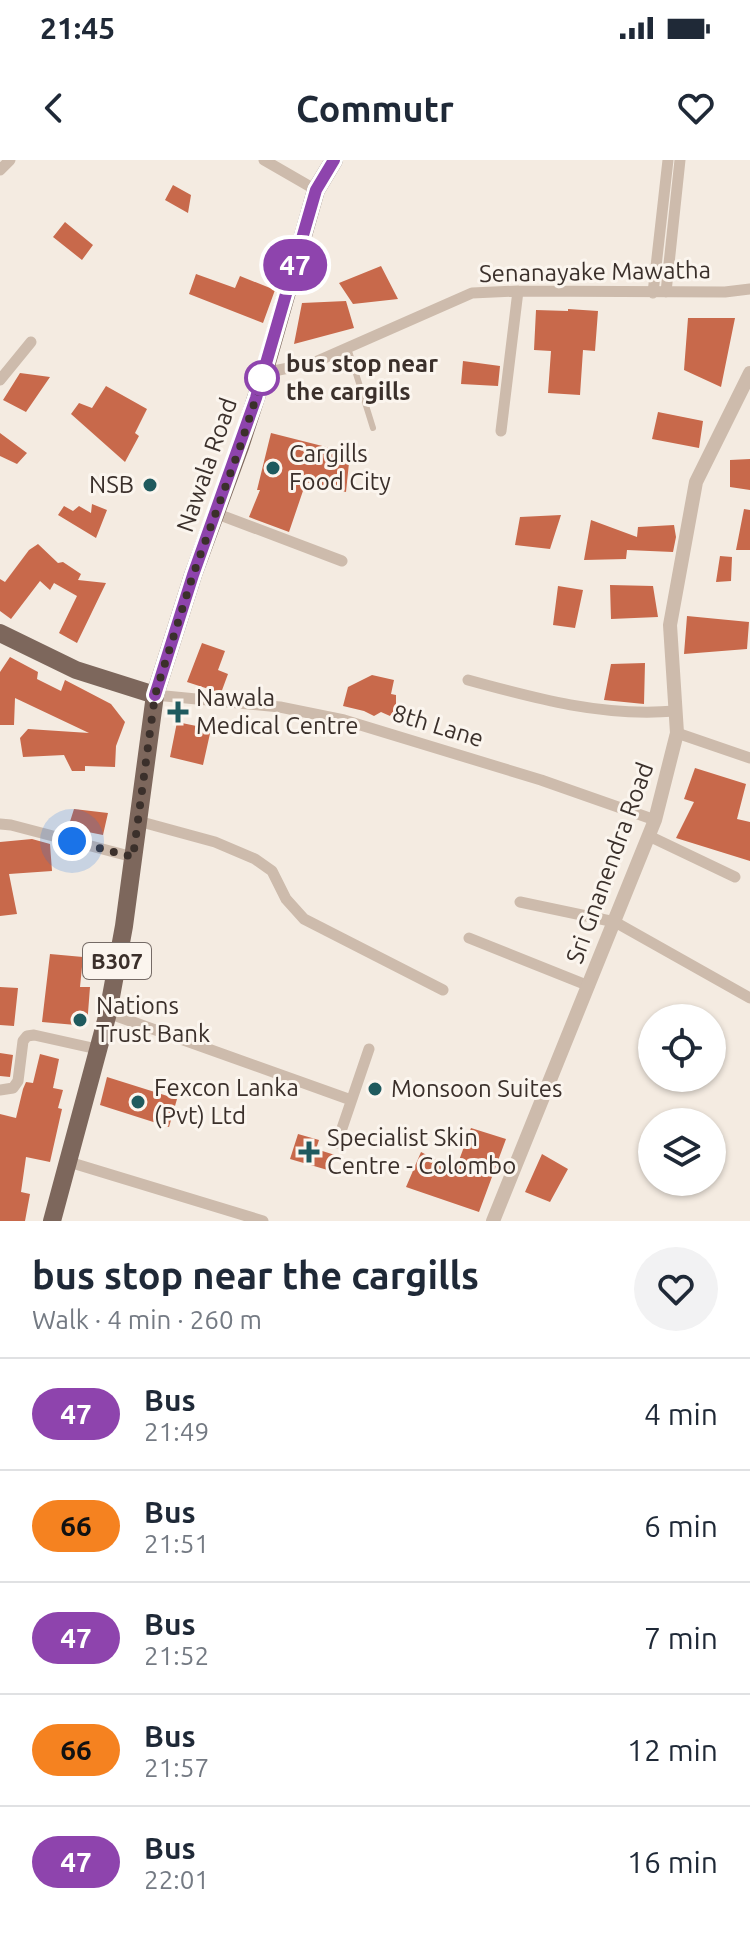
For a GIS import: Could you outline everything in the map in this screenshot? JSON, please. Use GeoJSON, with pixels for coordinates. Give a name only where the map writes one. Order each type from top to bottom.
{"type":"FeatureCollection","features":[{"type":"Feature","properties":{"kind":"main road","name":"Nawala Road"},"geometry":{"type":"LineString","coordinates":[[155,695],[264,373],[316,190],[334,160]]}},
{"type":"Feature","properties":{"kind":"main road"},"geometry":{"type":"LineString","coordinates":[[0,633],[76,670],[155,695]]}},
{"type":"Feature","properties":{"kind":"main road","name":"B307"},"geometry":{"type":"LineString","coordinates":[[52,1221],[108,1013],[124,926],[155,695]]}},
{"type":"Feature","properties":{"kind":"street"},"geometry":{"type":"LineString","coordinates":[[0,170],[10,160]]}},
{"type":"Feature","properties":{"kind":"street"},"geometry":{"type":"LineString","coordinates":[[264,160],[316,190]]}},
{"type":"Feature","properties":{"kind":"street"},"geometry":{"type":"LineString","coordinates":[[653,293],[668,160]]}},
{"type":"Feature","properties":{"kind":"street"},"geometry":{"type":"LineString","coordinates":[[666,292],[680,160]]}},
{"type":"Feature","properties":{"kind":"street","name":"Senanayake Mawatha"},"geometry":{"type":"LineString","coordinates":[[264,373],[313,363],[472,293],[725,292],[750,289]]}},
{"type":"Feature","properties":{"kind":"street"},"geometry":{"type":"LineString","coordinates":[[501,431],[518,291]]}},
{"type":"Feature","properties":{"kind":"street"},"geometry":{"type":"LineString","coordinates":[[0,380],[31,342]]}},
{"type":"Feature","properties":{"kind":"street","name":"Sri Gnanendra Road"},"geometry":{"type":"LineString","coordinates":[[493,1221],[655,820],[677,733],[670,625],[696,482],[750,373]]}},
{"type":"Feature","properties":{"kind":"street"},"geometry":{"type":"LineString","coordinates":[[215,513],[342,561]]}},
{"type":"Feature","properties":{"kind":"street"},"geometry":{"type":"LineString","coordinates":[[468,680],[544,701],[637,714],[675,711]]}},
{"type":"Feature","properties":{"kind":"street","name":"8th Lane"},"geometry":{"type":"LineString","coordinates":[[155,695],[280,707],[344,720],[541,780],[655,820]]}},
{"type":"Feature","properties":{"kind":"street"},"geometry":{"type":"LineString","coordinates":[[677,733],[750,758]]}},
{"type":"Feature","properties":{"kind":"street"},"geometry":{"type":"LineString","coordinates":[[138,821],[215,842],[255,859],[272,871],[286,899],[304,919],[443,990]]}},
{"type":"Feature","properties":{"kind":"street"},"geometry":{"type":"LineString","coordinates":[[0,824],[133,857]]}},
{"type":"Feature","properties":{"kind":"street"},"geometry":{"type":"LineString","coordinates":[[649,836],[735,877]]}},
{"type":"Feature","properties":{"kind":"street"},"geometry":{"type":"LineString","coordinates":[[520,902],[615,922],[750,998]]}},
{"type":"Feature","properties":{"kind":"street"},"geometry":{"type":"LineString","coordinates":[[469,938],[589,986]]}},
{"type":"Feature","properties":{"kind":"street"},"geometry":{"type":"LineString","coordinates":[[108,1013],[351,1100]]}},
{"type":"Feature","properties":{"kind":"street"},"geometry":{"type":"LineString","coordinates":[[0,1090],[13,1088],[18,1081],[23,1041],[27,1036],[97,1049]]}},
{"type":"Feature","properties":{"kind":"street"},"geometry":{"type":"LineString","coordinates":[[337,1143],[369,1049]]}},
{"type":"Feature","properties":{"kind":"street"},"geometry":{"type":"LineString","coordinates":[[69,1162],[263,1221]]}},
{"type":"Feature","properties":{"kind":"lane"},"geometry":{"type":"LineString","coordinates":[[348,348],[373,428]]}},
{"type":"Feature","properties":{"kind":"building"},"geometry":{"type":"Polygon","coordinates":[[[173,185],[191,195],[188,213],[165,200],[173,185]]]}},
{"type":"Feature","properties":{"kind":"building"},"geometry":{"type":"Polygon","coordinates":[[[65,222],[93,245],[82,260],[53,237],[65,222]]]}},
{"type":"Feature","properties":{"kind":"building"},"geometry":{"type":"Polygon","coordinates":[[[381,266],[398,299],[353,304],[339,283],[381,266]]]}},
{"type":"Feature","properties":{"kind":"building"},"geometry":{"type":"Polygon","coordinates":[[[196,274],[235,288],[240,276],[275,290],[263,323],[189,294],[196,274]]]}},
{"type":"Feature","properties":{"kind":"building"},"geometry":{"type":"Polygon","coordinates":[[[346,301],[354,328],[294,344],[302,303],[346,301]]]}},
{"type":"Feature","properties":{"kind":"building"},"geometry":{"type":"Polygon","coordinates":[[[536,310],[598,311],[595,351],[583,350],[580,395],[548,393],[551,351],[534,350],[536,310]]]}},
{"type":"Feature","properties":{"kind":"building"},"geometry":{"type":"Polygon","coordinates":[[[688,318],[735,318],[721,387],[684,370],[688,318]]]}},
{"type":"Feature","properties":{"kind":"building"},"geometry":{"type":"Polygon","coordinates":[[[463,361],[500,366],[498,386],[461,384],[463,361]]]}},
{"type":"Feature","properties":{"kind":"building"},"geometry":{"type":"Polygon","coordinates":[[[20,373],[50,377],[26,412],[3,400],[20,373]]]}},
{"type":"Feature","properties":{"kind":"building"},"geometry":{"type":"Polygon","coordinates":[[[106,386],[147,409],[135,433],[139,436],[125,462],[71,414],[79,403],[92,408],[106,386]]]}},
{"type":"Feature","properties":{"kind":"building"},"geometry":{"type":"Polygon","coordinates":[[[658,412],[703,421],[699,448],[652,439],[658,412]]]}},
{"type":"Feature","properties":{"kind":"building"},"geometry":{"type":"Polygon","coordinates":[[[0,433],[27,453],[17,464],[0,456],[0,433]]]}},
{"type":"Feature","properties":{"kind":"building"},"geometry":{"type":"Polygon","coordinates":[[[271,433],[350,453],[346,492],[306,482],[289,532],[249,517],[260,490],[257,490],[271,433]]]}},
{"type":"Feature","properties":{"kind":"building"},"geometry":{"type":"Polygon","coordinates":[[[750,459],[750,490],[730,487],[730,460],[750,459]]]}},
{"type":"Feature","properties":{"kind":"building"},"geometry":{"type":"Polygon","coordinates":[[[92,504],[107,510],[96,538],[58,515],[64,506],[73,511],[79,506],[91,513],[92,504]]]}},
{"type":"Feature","properties":{"kind":"building"},"geometry":{"type":"Polygon","coordinates":[[[744,509],[750,510],[750,550],[736,550],[744,509]]]}},
{"type":"Feature","properties":{"kind":"building"},"geometry":{"type":"Polygon","coordinates":[[[561,515],[550,549],[515,545],[520,517],[561,515]]]}},
{"type":"Feature","properties":{"kind":"building"},"geometry":{"type":"Polygon","coordinates":[[[591,520],[637,537],[638,527],[674,525],[676,537],[673,552],[627,550],[626,559],[584,560],[591,520]]]}},
{"type":"Feature","properties":{"kind":"building"},"geometry":{"type":"Polygon","coordinates":[[[38,544],[58,563],[63,562],[81,574],[78,580],[106,583],[77,643],[59,633],[77,596],[54,583],[50,590],[40,581],[11,619],[0,611],[0,579],[5,582],[29,550],[38,544]]]}},
{"type":"Feature","properties":{"kind":"building"},"geometry":{"type":"Polygon","coordinates":[[[720,556],[732,557],[731,581],[716,582],[720,556]]]}},
{"type":"Feature","properties":{"kind":"building"},"geometry":{"type":"Polygon","coordinates":[[[610,585],[653,586],[658,617],[611,619],[610,585]]]}},
{"type":"Feature","properties":{"kind":"building"},"geometry":{"type":"Polygon","coordinates":[[[558,586],[583,590],[575,628],[553,625],[558,586]]]}},
{"type":"Feature","properties":{"kind":"building"},"geometry":{"type":"Polygon","coordinates":[[[687,616],[749,622],[747,649],[684,654],[687,616]]]}},
{"type":"Feature","properties":{"kind":"building"},"geometry":{"type":"Polygon","coordinates":[[[202,643],[225,651],[218,670],[228,674],[221,693],[187,682],[202,643]]]}},
{"type":"Feature","properties":{"kind":"building"},"geometry":{"type":"Polygon","coordinates":[[[10,657],[38,672],[37,679],[61,691],[65,680],[111,704],[125,722],[116,746],[115,767],[85,766],[85,771],[72,771],[64,755],[23,757],[20,738],[28,729],[89,733],[15,698],[14,725],[0,725],[0,672],[10,657]]]}},
{"type":"Feature","properties":{"kind":"building"},"geometry":{"type":"Polygon","coordinates":[[[645,663],[644,704],[604,700],[611,664],[645,663]]]}},
{"type":"Feature","properties":{"kind":"building"},"geometry":{"type":"Polygon","coordinates":[[[372,675],[394,680],[391,694],[396,695],[396,708],[390,716],[381,712],[374,716],[343,706],[348,687],[372,675]]]}},
{"type":"Feature","properties":{"kind":"building"},"geometry":{"type":"Polygon","coordinates":[[[177,722],[211,729],[203,765],[170,757],[177,722]]]}},
{"type":"Feature","properties":{"kind":"building"},"geometry":{"type":"Polygon","coordinates":[[[695,768],[746,784],[737,819],[750,822],[750,861],[676,838],[694,802],[684,799],[695,768]]]}},
{"type":"Feature","properties":{"kind":"building"},"geometry":{"type":"Polygon","coordinates":[[[74,809],[108,813],[103,835],[68,828],[74,809]]]}},
{"type":"Feature","properties":{"kind":"building"},"geometry":{"type":"Polygon","coordinates":[[[32,839],[50,844],[52,871],[9,874],[17,914],[0,916],[0,842],[32,839]]]}},
{"type":"Feature","properties":{"kind":"building"},"geometry":{"type":"Polygon","coordinates":[[[50,954],[83,957],[80,987],[90,987],[87,1026],[42,1022],[50,954]]]}},
{"type":"Feature","properties":{"kind":"building"},"geometry":{"type":"Polygon","coordinates":[[[0,987],[18,988],[14,1026],[0,1025],[0,987]]]}},
{"type":"Feature","properties":{"kind":"building"},"geometry":{"type":"Polygon","coordinates":[[[0,1053],[13,1055],[10,1077],[0,1076],[0,1053]]]}},
{"type":"Feature","properties":{"kind":"building"},"geometry":{"type":"Polygon","coordinates":[[[40,1054],[59,1059],[53,1088],[63,1090],[50,1162],[26,1157],[21,1192],[30,1194],[25,1221],[0,1221],[0,1114],[16,1118],[26,1082],[33,1083],[40,1054]]]}},
{"type":"Feature","properties":{"kind":"building","name":"Fexcon Lanka (Pvt) Ltd"},"geometry":{"type":"Polygon","coordinates":[[[107,1077],[177,1099],[169,1127],[100,1105],[107,1077]]]}},
{"type":"Feature","properties":{"kind":"building"},"geometry":{"type":"Polygon","coordinates":[[[471,1128],[506,1139],[479,1212],[406,1187],[421,1152],[452,1168],[455,1162],[458,1163],[471,1128]]]}},
{"type":"Feature","properties":{"kind":"building","name":"Specialist Skin Centre - Colombo"},"geometry":{"type":"Polygon","coordinates":[[[298,1134],[319,1140],[316,1149],[335,1155],[331,1171],[290,1159],[298,1134]]]}},
{"type":"Feature","properties":{"kind":"building"},"geometry":{"type":"Polygon","coordinates":[[[542,1154],[568,1169],[550,1202],[525,1192],[542,1154]]]}},
{"type":"Feature","properties":{"kind":"bus line","name":"47"},"geometry":{"type":"LineString","coordinates":[[155,695],[193,575],[256,398],[316,190],[334,160]]}},
{"type":"Feature","properties":{"kind":"place","name":"bus stop near the cargills"},"geometry":{"type":"Point","coordinates":[262,378]}},
{"type":"Feature","properties":{"kind":"place","name":"Cargills Food City"},"geometry":{"type":"Point","coordinates":[273,468]}},
{"type":"Feature","properties":{"kind":"place","name":"NSB"},"geometry":{"type":"Point","coordinates":[150,485]}},
{"type":"Feature","properties":{"kind":"place","name":"Nawala Medical Centre"},"geometry":{"type":"Point","coordinates":[178,712]}},
{"type":"Feature","properties":{"kind":"place","name":"Nations Trust Bank"},"geometry":{"type":"Point","coordinates":[80,1020]}},
{"type":"Feature","properties":{"kind":"place","name":"Monsoon Suites"},"geometry":{"type":"Point","coordinates":[375,1089]}},
{"type":"Feature","properties":{"kind":"place","name":"Fexcon Lanka (Pvt) Ltd"},"geometry":{"type":"Point","coordinates":[138,1102]}},
{"type":"Feature","properties":{"kind":"place","name":"Specialist Skin Centre - Colombo"},"geometry":{"type":"Point","coordinates":[309,1152]}},
{"type":"Feature","properties":{"kind":"route"},"geometry":{"type":"LineString","coordinates":[[72,841],[133,857],[155,695],[193,575],[264,373],[262,378]]}}]}
